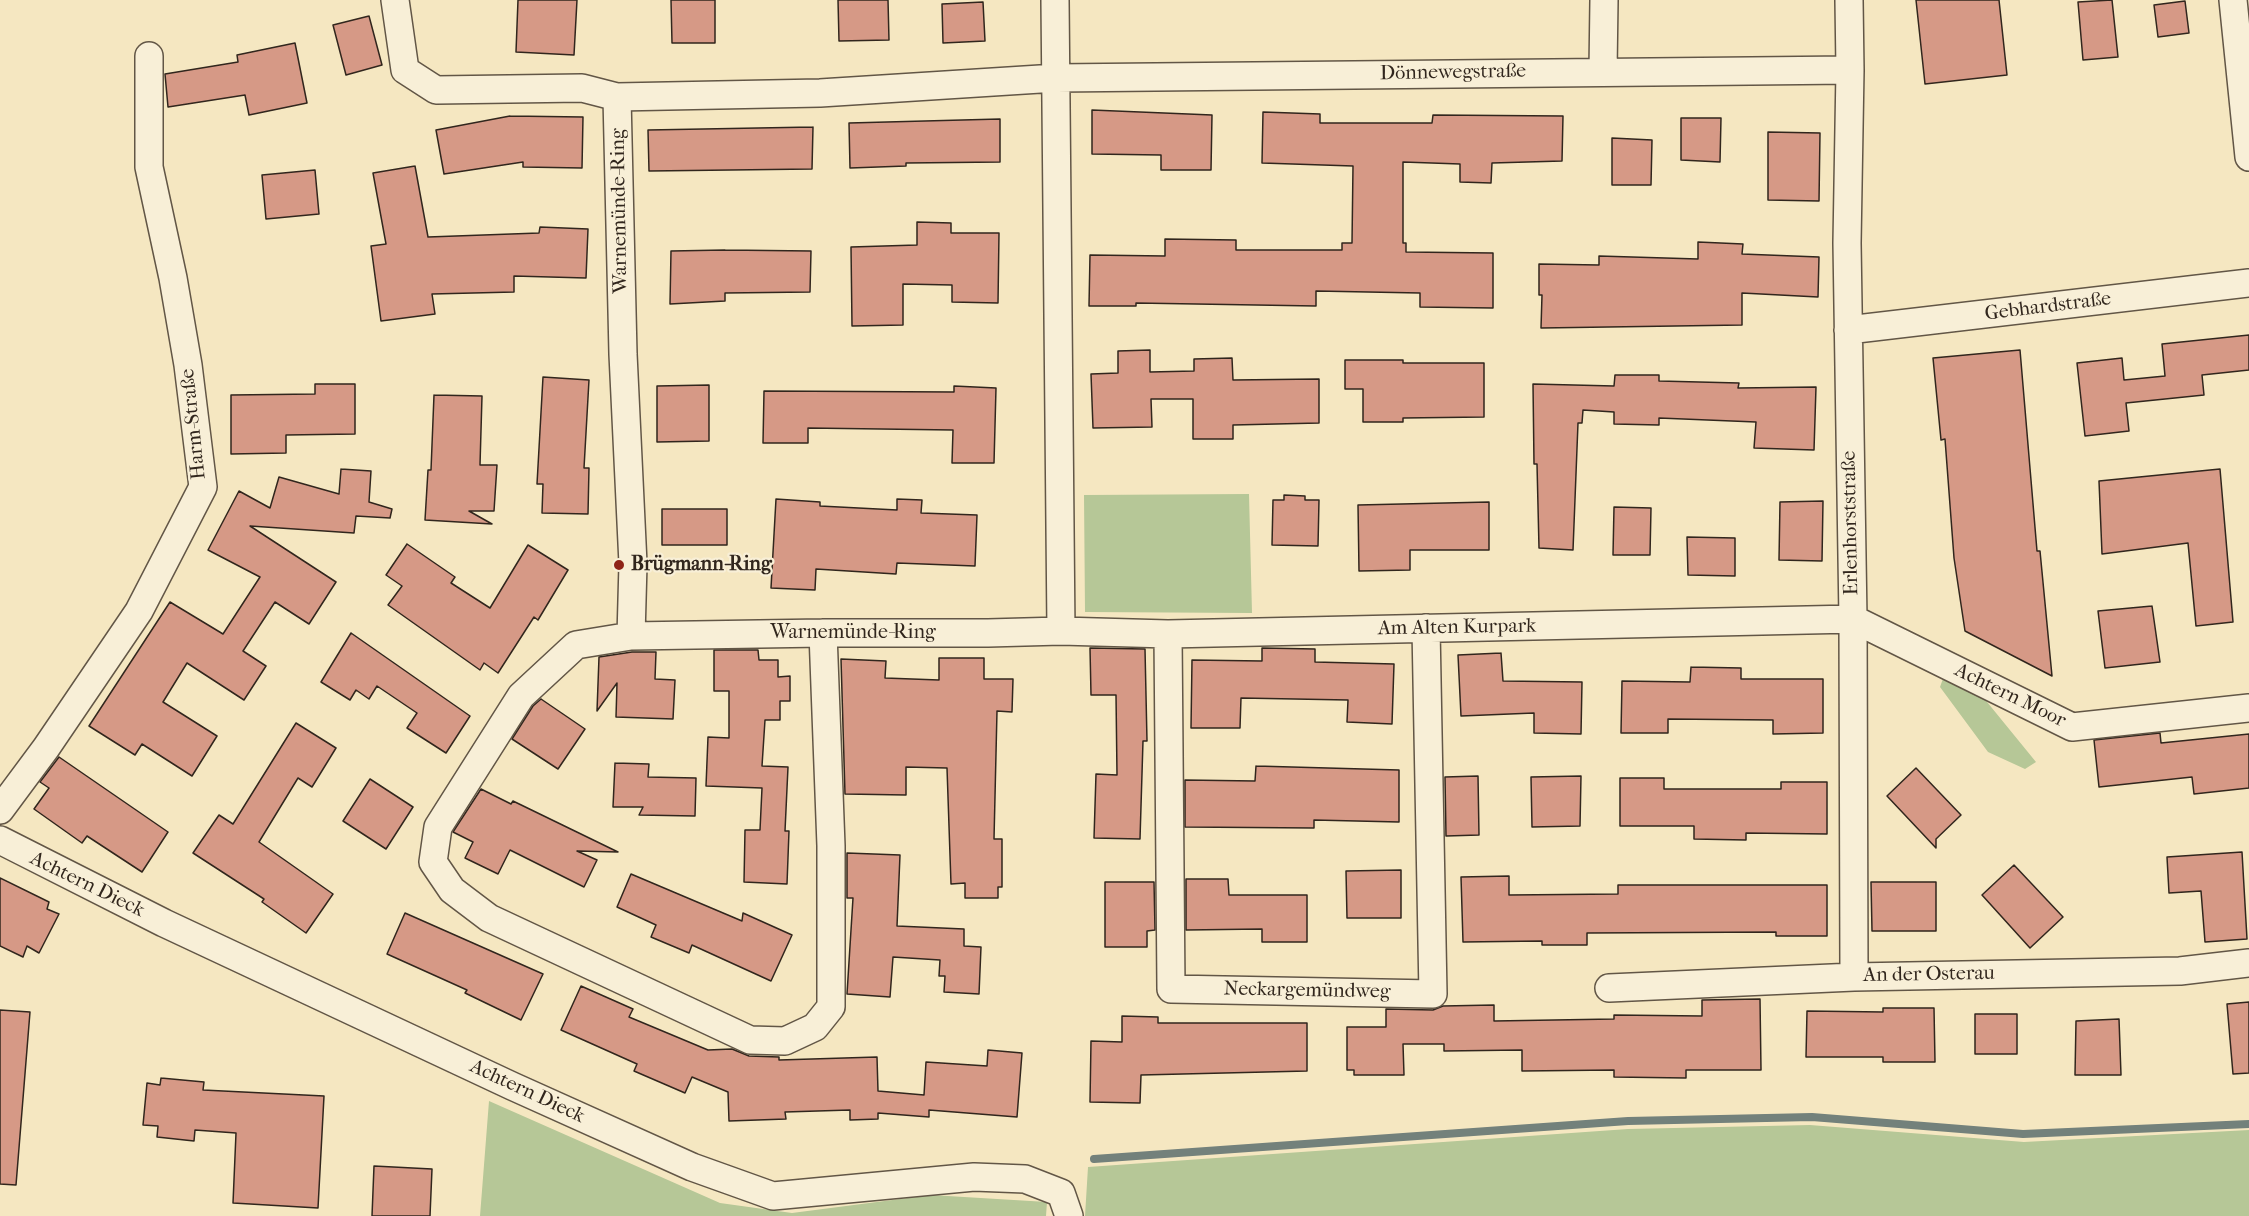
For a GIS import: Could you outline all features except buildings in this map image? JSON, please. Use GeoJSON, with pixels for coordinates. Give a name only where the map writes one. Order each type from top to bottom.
{"type":"FeatureCollection","features":[{"type":"Feature","properties":{"kind":"street"},"geometry":{"type":"LineString","coordinates":[[395,0],[405,70],[436,90],[582,88],[617,97],[820,93],[1056,78]]}},
{"type":"Feature","properties":{"kind":"street"},"geometry":{"type":"LineString","coordinates":[[1055,0],[1061,631]]}},
{"type":"Feature","properties":{"kind":"street"},"geometry":{"type":"LineString","coordinates":[[1603,71],[1604,0]]}},
{"type":"Feature","properties":{"kind":"street","name":"Erlenhorststraße"},"geometry":{"type":"LineString","coordinates":[[1849,0],[1848,330],[1854,976]]}},
{"type":"Feature","properties":{"kind":"street"},"geometry":{"type":"LineString","coordinates":[[2233,0],[2249,157]]}},
{"type":"Feature","properties":{"kind":"street","name":"Harm-Straße"},"geometry":{"type":"LineString","coordinates":[[0,810],[46,748],[139,611],[203,487],[188,365],[173,278],[148,167],[149,56]]}},
{"type":"Feature","properties":{"kind":"street","name":"Dönnewegstraße"},"geometry":{"type":"LineString","coordinates":[[1056,78],[1850,70]]}},
{"type":"Feature","properties":{"kind":"street","name":"Warnemünde-Ring"},"geometry":{"type":"LineString","coordinates":[[617,97],[633,564],[631,636],[1061,631]]}},
{"type":"Feature","properties":{"kind":"street","name":"Gebhardstraße"},"geometry":{"type":"LineString","coordinates":[[1848,330],[2249,283]]}},
{"type":"Feature","properties":{"kind":"street","name":"Am Alten Kurpark"},"geometry":{"type":"LineString","coordinates":[[1061,631],[1168,634],[1852,619]]}},
{"type":"Feature","properties":{"kind":"street","name":"Achtern Moor"},"geometry":{"type":"LineString","coordinates":[[1852,619],[2072,727],[2249,708]]}},
{"type":"Feature","properties":{"kind":"street","name":"Neckargemündweg"},"geometry":{"type":"LineString","coordinates":[[1168,634],[1171,989],[1433,994],[1426,628]]}},
{"type":"Feature","properties":{"kind":"street"},"geometry":{"type":"LineString","coordinates":[[631,636],[576,645],[521,696],[438,826],[433,862],[452,890],[489,918],[750,1040],[785,1041],[815,1027],[831,1007],[831,846],[823,633]]}},
{"type":"Feature","properties":{"kind":"street","name":"Achtern Dieck"},"geometry":{"type":"LineString","coordinates":[[0,840],[164,923],[512,1086],[692,1167],[773,1196],[974,1177],[1025,1179],[1061,1193],[1069,1216]]}},
{"type":"Feature","properties":{"kind":"street","name":"An der Osterau"},"geometry":{"type":"LineString","coordinates":[[1608,988],[1854,976],[2180,971],[2249,963]]}},
{"type":"Feature","properties":{"kind":"green space"},"geometry":{"type":"Polygon","coordinates":[[[1249,494],[1252,613],[1085,612],[1084,495],[1249,494]]]}},
{"type":"Feature","properties":{"kind":"green space"},"geometry":{"type":"Polygon","coordinates":[[[1945,673],[1974,686],[2036,762],[2025,769],[1988,752],[1940,687],[1945,673]]]}},
{"type":"Feature","properties":{"kind":"green space"},"geometry":{"type":"Polygon","coordinates":[[[489,1101],[720,1203],[792,1213],[931,1195],[1047,1202],[1046,1216],[480,1216],[489,1101]]]}},
{"type":"Feature","properties":{"kind":"green space"},"geometry":{"type":"Polygon","coordinates":[[[1810,1125],[2024,1142],[2249,1130],[2249,1216],[1085,1216],[1088,1167],[1628,1129],[1810,1125]]]}},
{"type":"Feature","properties":{"kind":"waterway"},"geometry":{"type":"LineString","coordinates":[[1094,1159],[1628,1121],[1812,1117],[2023,1134],[2249,1124]]}},
{"type":"Feature","properties":{"kind":"place","name":"Brügmann-Ring"},"geometry":{"type":"Point","coordinates":[619,565]}}]}
